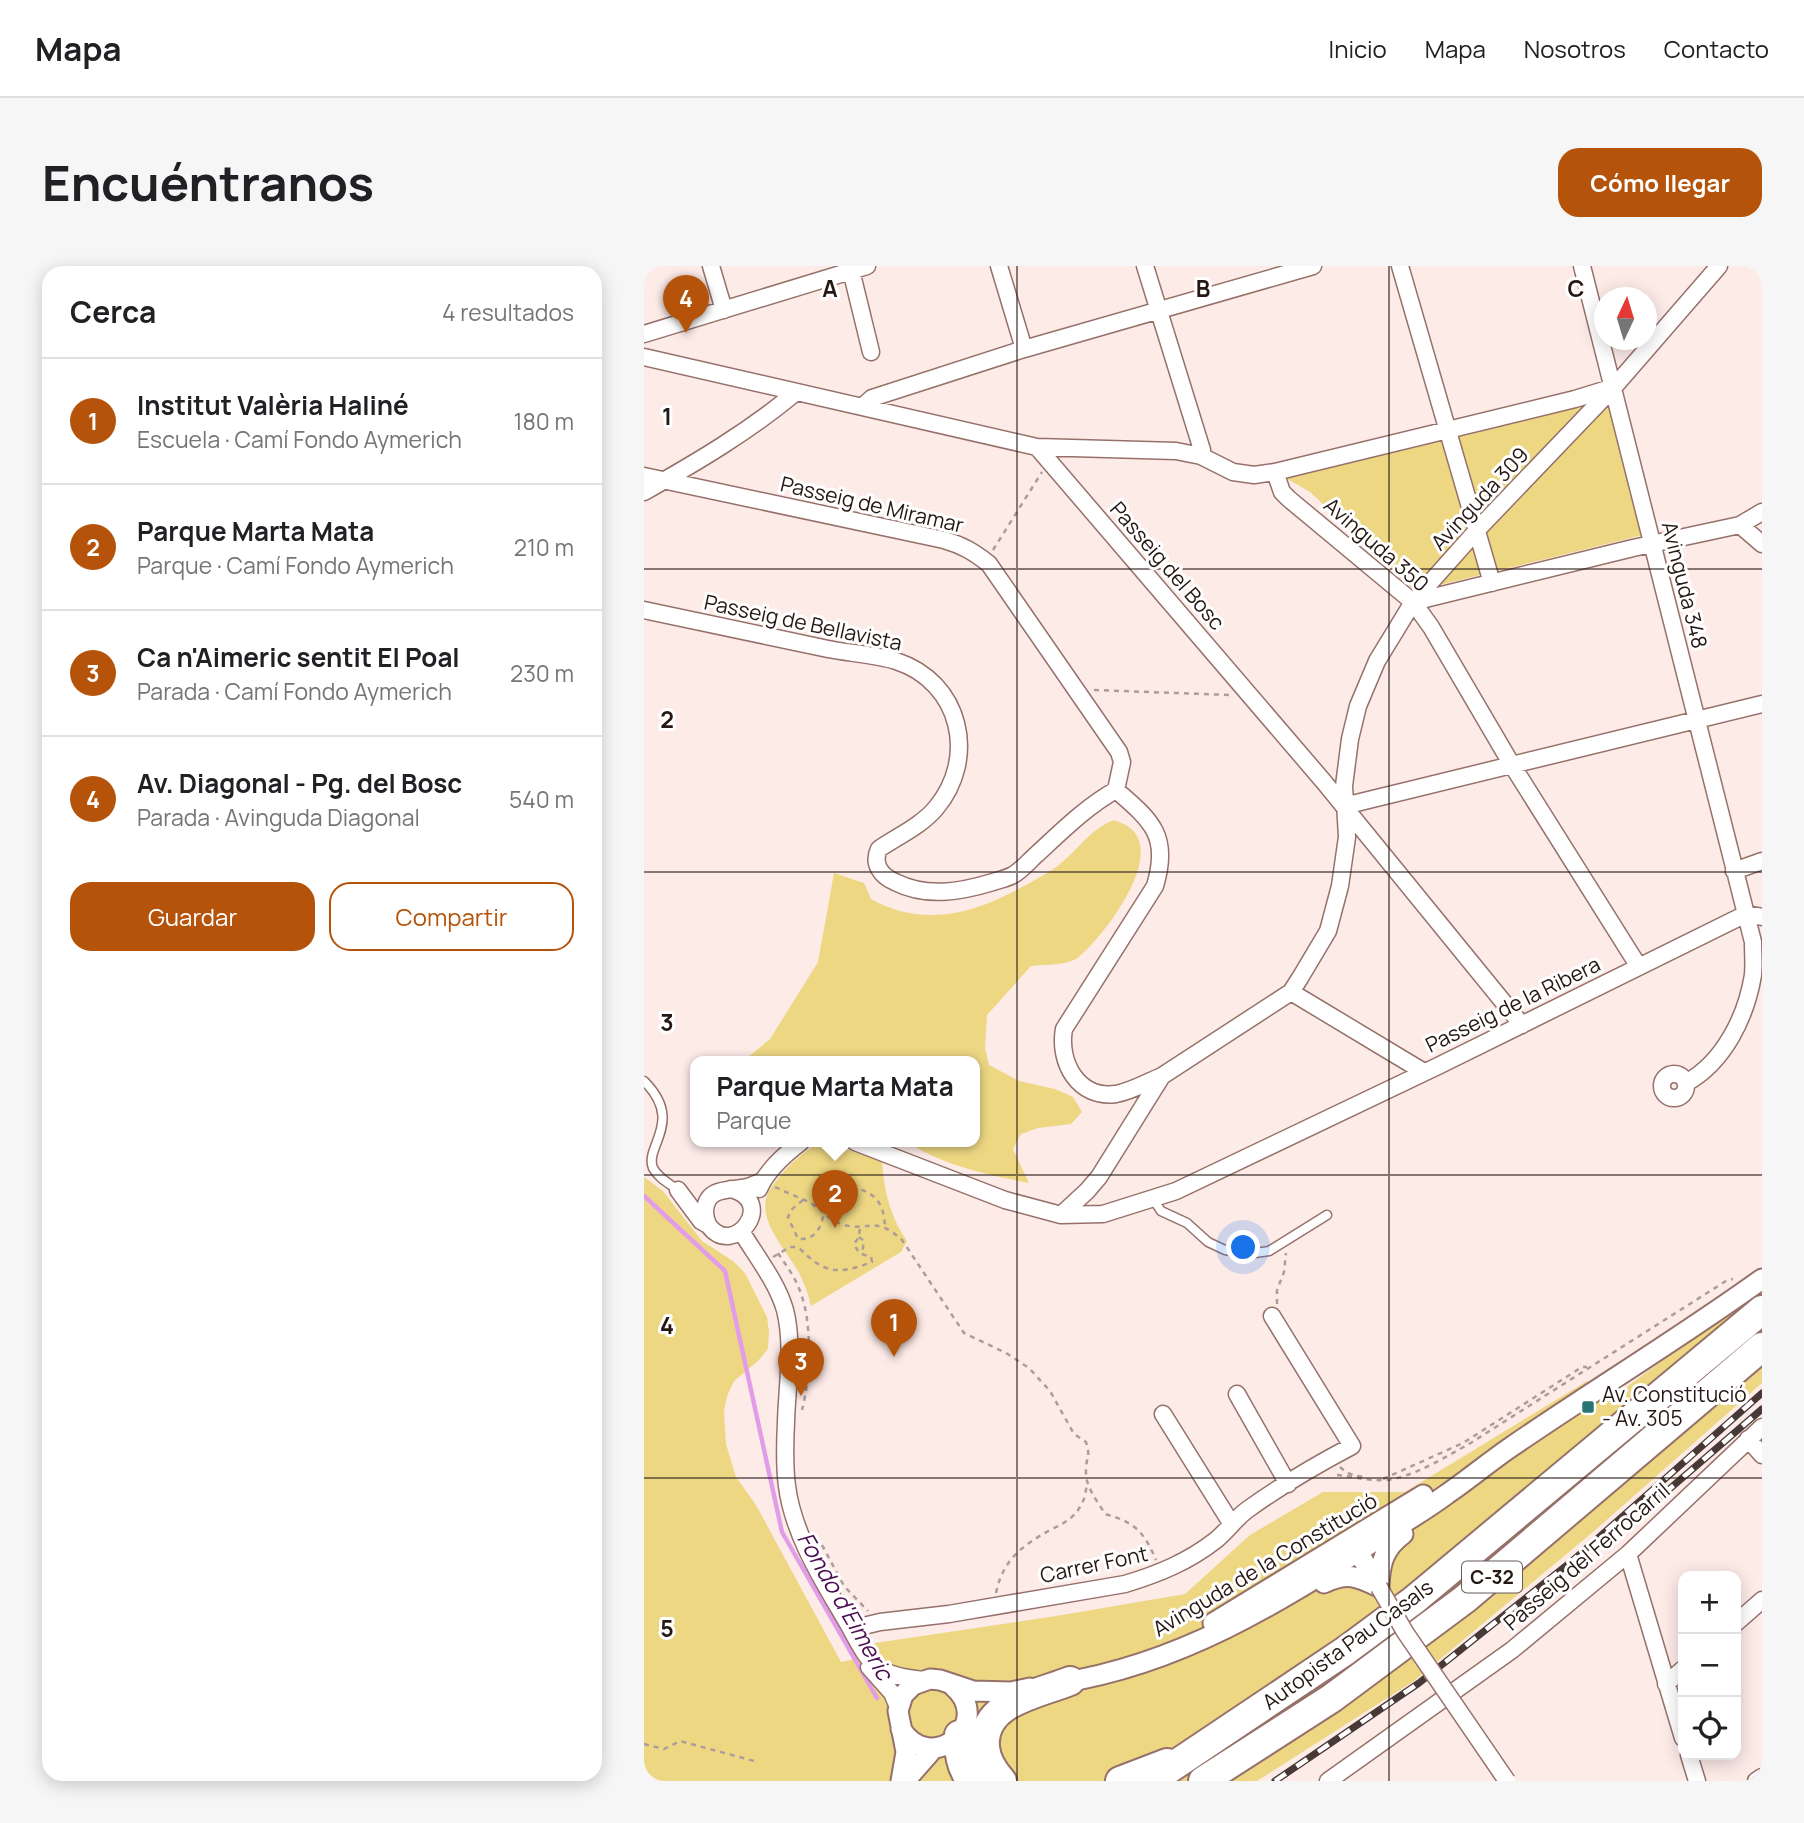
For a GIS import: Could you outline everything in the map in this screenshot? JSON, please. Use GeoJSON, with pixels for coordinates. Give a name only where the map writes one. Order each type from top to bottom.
{"type":"FeatureCollection","features":[{"type":"Feature","properties":{"kind":"highway","name":"Autopista Pau Casals"},"geometry":{"type":"LineString","coordinates":[[1151,1781],[1345,1651],[1414,1600],[1762,1310]]}},
{"type":"Feature","properties":{"kind":"highway","name":"Autopista Pau Casals"},"geometry":{"type":"LineString","coordinates":[[1203,1781],[1332,1698],[1465,1600],[1762,1347]]}},
{"type":"Feature","properties":{"kind":"highway"},"geometry":{"type":"LineString","coordinates":[[1002,1781],[988,1763],[985,1751],[986,1730],[990,1721],[1009,1704],[1070,1681]]}},
{"type":"Feature","properties":{"kind":"highway"},"geometry":{"type":"LineString","coordinates":[[963,1727],[961,1762],[971,1781]]}},
{"type":"Feature","properties":{"kind":"highway"},"geometry":{"type":"LineString","coordinates":[[1120,1781],[1199,1751]]}},
{"type":"Feature","properties":{"kind":"street"},"geometry":{"type":"LineString","coordinates":[[711,266],[724,310]]}},
{"type":"Feature","properties":{"kind":"street"},"geometry":{"type":"LineString","coordinates":[[644,334],[849,269],[867,266]]}},
{"type":"Feature","properties":{"kind":"street"},"geometry":{"type":"LineString","coordinates":[[999,266],[1024,349]]}},
{"type":"Feature","properties":{"kind":"street"},"geometry":{"type":"LineString","coordinates":[[1145,266],[1202,450],[1201,456]]}},
{"type":"Feature","properties":{"kind":"street"},"geometry":{"type":"LineString","coordinates":[[862,407],[872,398],[1024,349],[1313,266]]}},
{"type":"Feature","properties":{"kind":"street"},"geometry":{"type":"LineString","coordinates":[[1400,266],[1492,583]]}},
{"type":"Feature","properties":{"kind":"street","name":"Avinguda 348"},"geometry":{"type":"LineString","coordinates":[[1582,266],[1734,872],[1754,916],[1753,972],[1748,1000],[1716,1060],[1700,1075],[1686,1083]]}},
{"type":"Feature","properties":{"kind":"street","name":"Avinguda 309"},"geometry":{"type":"LineString","coordinates":[[1291,992],[1328,931],[1340,886],[1347,845],[1345,771],[1357,706],[1377,661],[1413,602],[1478,529],[1614,387],[1719,266]]}},
{"type":"Feature","properties":{"kind":"street"},"geometry":{"type":"LineString","coordinates":[[849,269],[871,352]]}},
{"type":"Feature","properties":{"kind":"street"},"geometry":{"type":"LineString","coordinates":[[644,358],[1037,447],[1176,451],[1201,456],[1234,472],[1254,475],[1275,472]]}},
{"type":"Feature","properties":{"kind":"street","name":"Avinguda 309"},"geometry":{"type":"LineString","coordinates":[[1275,472],[1575,399],[1614,387]]}},
{"type":"Feature","properties":{"kind":"street"},"geometry":{"type":"LineString","coordinates":[[644,492],[685,471],[795,393]]}},
{"type":"Feature","properties":{"kind":"street","name":"Passeig del Bosc"},"geometry":{"type":"LineString","coordinates":[[1037,447],[1344,806],[1522,1025]]}},
{"type":"Feature","properties":{"kind":"street","name":"Avinguda 350"},"geometry":{"type":"LineString","coordinates":[[1275,472],[1282,492],[1289,499],[1413,602],[1431,627],[1639,967]]}},
{"type":"Feature","properties":{"kind":"street","name":"Passeig de Miramar"},"geometry":{"type":"LineString","coordinates":[[644,476],[963,546],[986,562],[1119,752],[1122,762],[1116,790]]}},
{"type":"Feature","properties":{"kind":"street"},"geometry":{"type":"LineString","coordinates":[[1413,602],[1741,525],[1762,512]]}},
{"type":"Feature","properties":{"kind":"street"},"geometry":{"type":"LineString","coordinates":[[1741,525],[1762,544]]}},
{"type":"Feature","properties":{"kind":"street","name":"Passeig de Bellavista"},"geometry":{"type":"LineString","coordinates":[[644,610],[896,661],[920,673],[938,690],[953,712],[961,743],[958,770],[948,791],[934,810],[918,824],[879,849],[876,855],[876,866],[887,879],[911,890],[939,893],[969,889],[1013,875],[1082,814],[1116,790]]}},
{"type":"Feature","properties":{"kind":"street"},"geometry":{"type":"LineString","coordinates":[[1344,806],[1762,704]]}},
{"type":"Feature","properties":{"kind":"street"},"geometry":{"type":"LineString","coordinates":[[1116,790],[1149,821],[1158,836],[1162,856],[1155,886],[1064,1029],[1063,1055],[1076,1080],[1091,1091],[1104,1095],[1129,1090],[1162,1076],[1291,992]]}},
{"type":"Feature","properties":{"kind":"street"},"geometry":{"type":"LineString","coordinates":[[1734,872],[1762,861]]}},
{"type":"Feature","properties":{"kind":"street","name":"Passeig de la Ribera"},"geometry":{"type":"LineString","coordinates":[[1291,992],[1424,1072],[1639,967],[1754,916]]}},
{"type":"Feature","properties":{"kind":"street"},"geometry":{"type":"LineString","coordinates":[[868,1147],[1005,1200],[1061,1215],[1103,1214],[1153,1199],[1260,1152],[1424,1072]]}},
{"type":"Feature","properties":{"kind":"street"},"geometry":{"type":"LineString","coordinates":[[1061,1215],[1098,1177],[1162,1076]]}},
{"type":"Feature","properties":{"kind":"street"},"geometry":{"type":"LineString","coordinates":[[678,1190],[701,1221],[715,1231],[726,1235],[741,1231],[751,1218],[751,1206],[764,1179],[783,1156],[795,1147]]}},
{"type":"Feature","properties":{"kind":"street"},"geometry":{"type":"LineString","coordinates":[[678,1190],[705,1195],[726,1189],[749,1187],[764,1179]]}},
{"type":"Feature","properties":{"kind":"street"},"geometry":{"type":"LineString","coordinates":[[709,1225],[705,1213],[706,1205],[713,1194],[726,1189],[743,1194],[751,1206]]}},
{"type":"Feature","properties":{"kind":"street"},"geometry":{"type":"LineString","coordinates":[[741,1231],[777,1291],[785,1311],[789,1336],[785,1458],[793,1516],[806,1547],[874,1674],[892,1693],[898,1707],[906,1752],[903,1781]]}},
{"type":"Feature","properties":{"kind":"street","name":"Avinguda de la Constitució"},"geometry":{"type":"LineString","coordinates":[[1248,1611],[1355,1554],[1448,1494],[1481,1467],[1762,1279]]}},
{"type":"Feature","properties":{"kind":"street","name":"Carrer Font"},"geometry":{"type":"LineString","coordinates":[[851,1629],[880,1622],[949,1614],[1125,1584],[1161,1572],[1191,1557],[1217,1539],[1231,1523],[1288,1484],[1352,1446],[1272,1316]]}},
{"type":"Feature","properties":{"kind":"street"},"geometry":{"type":"LineString","coordinates":[[1237,1394],[1288,1484]]}},
{"type":"Feature","properties":{"kind":"street"},"geometry":{"type":"LineString","coordinates":[[1163,1414],[1231,1523]]}},
{"type":"Feature","properties":{"kind":"street","name":"Passeig del Ferrocarril"},"geometry":{"type":"LineString","coordinates":[[1328,1781],[1512,1650],[1628,1554],[1762,1427]]}},
{"type":"Feature","properties":{"kind":"street"},"geometry":{"type":"LineString","coordinates":[[1748,1439],[1762,1455]]}},
{"type":"Feature","properties":{"kind":"street","name":"Avinguda de la Constitució"},"geometry":{"type":"LineString","coordinates":[[1011,1692],[1116,1672],[1183,1650],[1248,1611],[1443,1482],[1481,1467]]}},
{"type":"Feature","properties":{"kind":"street"},"geometry":{"type":"LineString","coordinates":[[1379,1587],[1380,1564],[1387,1548],[1448,1494]]}},
{"type":"Feature","properties":{"kind":"street"},"geometry":{"type":"LineString","coordinates":[[1355,1554],[1360,1555],[1405,1632],[1507,1781]]}},
{"type":"Feature","properties":{"kind":"street"},"geometry":{"type":"LineString","coordinates":[[1628,1554],[1678,1721]]}},
{"type":"Feature","properties":{"kind":"street"},"geometry":{"type":"LineString","coordinates":[[1248,1611],[1280,1606],[1328,1581],[1346,1576],[1360,1577],[1379,1587]]}},
{"type":"Feature","properties":{"kind":"street"},"geometry":{"type":"LineString","coordinates":[[1741,1619],[1762,1600]]}},
{"type":"Feature","properties":{"kind":"street"},"geometry":{"type":"LineString","coordinates":[[864,1655],[886,1673],[940,1680],[973,1691],[1011,1692]]}},
{"type":"Feature","properties":{"kind":"street"},"geometry":{"type":"LineString","coordinates":[[1667,1684],[1678,1674]]}},
{"type":"Feature","properties":{"kind":"street"},"geometry":{"type":"LineString","coordinates":[[898,1707],[909,1688],[925,1680]]}},
{"type":"Feature","properties":{"kind":"street"},"geometry":{"type":"LineString","coordinates":[[953,1686],[964,1699],[963,1727]]}},
{"type":"Feature","properties":{"kind":"street"},"geometry":{"type":"LineString","coordinates":[[901,1728],[914,1743],[934,1748],[948,1745],[963,1727],[1011,1692]]}},
{"type":"Feature","properties":{"kind":"street"},"geometry":{"type":"LineString","coordinates":[[903,1781],[934,1748]]}},
{"type":"Feature","properties":{"kind":"street"},"geometry":{"type":"LineString","coordinates":[[1691,1760],[1697,1781]]}},
{"type":"Feature","properties":{"kind":"street"},"geometry":{"type":"LineString","coordinates":[[1756,1781],[1762,1777]]}},
{"type":"Feature","properties":{"kind":"lane"},"geometry":{"type":"LineString","coordinates":[[644,1082],[653,1090],[662,1115],[661,1129],[651,1156],[652,1168],[678,1190]]}},
{"type":"Feature","properties":{"kind":"lane"},"geometry":{"type":"LineString","coordinates":[[1153,1199],[1161,1211],[1187,1223],[1208,1242],[1225,1250],[1248,1254],[1269,1251],[1327,1215]]}},
{"type":"Feature","properties":{"kind":"path"},"geometry":{"type":"LineString","coordinates":[[986,562],[1049,461]]}},
{"type":"Feature","properties":{"kind":"path"},"geometry":{"type":"LineString","coordinates":[[1075,689],[1251,696]]}},
{"type":"Feature","properties":{"kind":"path"},"geometry":{"type":"LineString","coordinates":[[764,1179],[824,1211],[832,1220],[844,1225],[885,1227],[895,1233],[964,1333],[1006,1353],[1028,1368],[1050,1391],[1074,1434],[1086,1442],[1090,1457],[1085,1467],[1087,1483],[1082,1503],[1069,1521],[1035,1540],[1006,1564],[1000,1575],[996,1606]]}},
{"type":"Feature","properties":{"kind":"path"},"geometry":{"type":"LineString","coordinates":[[840,1194],[853,1187],[875,1196],[884,1210],[885,1227]]}},
{"type":"Feature","properties":{"kind":"path"},"geometry":{"type":"LineString","coordinates":[[846,1193],[850,1196],[853,1203],[849,1209],[839,1201],[840,1194],[846,1193]]}},
{"type":"Feature","properties":{"kind":"path"},"geometry":{"type":"LineString","coordinates":[[798,1238],[788,1217],[791,1210],[803,1200]]}},
{"type":"Feature","properties":{"kind":"path"},"geometry":{"type":"LineString","coordinates":[[798,1238],[806,1239],[815,1234],[822,1225],[824,1211]]}},
{"type":"Feature","properties":{"kind":"path"},"geometry":{"type":"LineString","coordinates":[[790,1247],[798,1247],[810,1260],[826,1270],[840,1272],[872,1262],[871,1257],[862,1254],[854,1244],[859,1237],[860,1225]]}},
{"type":"Feature","properties":{"kind":"path"},"geometry":{"type":"LineString","coordinates":[[859,1237],[864,1241],[862,1254]]}},
{"type":"Feature","properties":{"kind":"path"},"geometry":{"type":"LineString","coordinates":[[798,1238],[790,1247],[778,1253],[797,1283],[807,1317],[806,1390],[801,1414]]}},
{"type":"Feature","properties":{"kind":"path"},"geometry":{"type":"LineString","coordinates":[[1272,1316],[1278,1308],[1277,1290],[1284,1272],[1285,1255],[1289,1249]]}},
{"type":"Feature","properties":{"kind":"path"},"geometry":{"type":"LineString","coordinates":[[1337,1475],[1384,1480],[1406,1475],[1469,1444],[1726,1281]]}},
{"type":"Feature","properties":{"kind":"path"},"geometry":{"type":"LineString","coordinates":[[1330,1458],[1347,1472],[1366,1479],[1390,1476],[1463,1443],[1582,1367],[1589,1367]]}},
{"type":"Feature","properties":{"kind":"path"},"geometry":{"type":"LineString","coordinates":[[1087,1483],[1105,1514],[1124,1519],[1140,1531],[1161,1572]]}},
{"type":"Feature","properties":{"kind":"path"},"geometry":{"type":"LineString","coordinates":[[821,1542],[844,1586],[866,1609]]}},
{"type":"Feature","properties":{"kind":"path"},"geometry":{"type":"LineString","coordinates":[[644,1744],[664,1749],[680,1741],[758,1762]]}},
{"type":"Feature","properties":{"kind":"shaded area"},"geometry":{"type":"Polygon","coordinates":[[[1606,395],[1643,535],[1415,591],[1310,492],[1284,477],[1606,395]]]}},
{"type":"Feature","properties":{"kind":"shaded area"},"geometry":{"type":"Polygon","coordinates":[[[1114,820],[1128,826],[1139,840],[1141,856],[1127,895],[1102,932],[1079,957],[1062,963],[1031,966],[987,1015],[985,1048],[989,1065],[1019,1081],[1055,1089],[1073,1097],[1082,1112],[1071,1124],[1038,1128],[1021,1134],[1013,1149],[1029,1183],[950,1163],[916,1147],[980,1147],[980,1056],[749,1056],[770,1039],[818,962],[834,873],[864,883],[871,899],[890,908],[929,915],[948,914],[986,904],[1042,876],[1060,864],[1098,829],[1114,820]]]}},
{"type":"Feature","properties":{"kind":"shaded area"},"geometry":{"type":"Polygon","coordinates":[[[814,1147],[839,1147],[882,1161],[889,1203],[907,1241],[901,1252],[811,1306],[800,1275],[769,1224],[765,1203],[769,1191],[803,1154],[814,1147]]]}},
{"type":"Feature","properties":{"kind":"shaded area"},"geometry":{"type":"Polygon","coordinates":[[[644,1177],[663,1191],[702,1241],[733,1261],[745,1273],[767,1317],[768,1349],[734,1381],[727,1396],[724,1412],[726,1444],[736,1477],[756,1505],[841,1662],[851,1660],[875,1643],[1185,1594],[1250,1535],[1323,1492],[1405,1492],[1587,1381],[1606,1402],[1762,1288],[1762,1383],[1593,1532],[1414,1681],[1257,1781],[644,1781],[644,1177]]]}},
{"type":"Feature","properties":{"kind":"waterway","name":"Fondo d'Eimeric"},"geometry":{"type":"LineString","coordinates":[[644,1196],[725,1271],[782,1532],[877,1698]]}},
{"type":"Feature","properties":{"kind":"railway"},"geometry":{"type":"LineString","coordinates":[[1275,1781],[1419,1683],[1572,1561],[1762,1393]]}},
{"type":"Feature","properties":{"kind":"railway"},"geometry":{"type":"LineString","coordinates":[[1644,1511],[1762,1409]]}},
{"type":"Feature","properties":{"kind":"place","name":"Av. Diagonal - Pg. del Bosc"},"geometry":{"type":"Point","coordinates":[686,333]}},
{"type":"Feature","properties":{"kind":"place","name":"Parque Marta Mata"},"geometry":{"type":"Point","coordinates":[835,1228]}},
{"type":"Feature","properties":{"kind":"place","name":"Institut Valèria Haliné"},"geometry":{"type":"Point","coordinates":[894,1357]}},
{"type":"Feature","properties":{"kind":"place","name":"Ca n'Aimeric sentit El Poal"},"geometry":{"type":"Point","coordinates":[801,1396]}},
{"type":"Feature","properties":{"kind":"place","name":"Av. Constitució - Av. 305"},"geometry":{"type":"Point","coordinates":[1588,1407]}}]}
